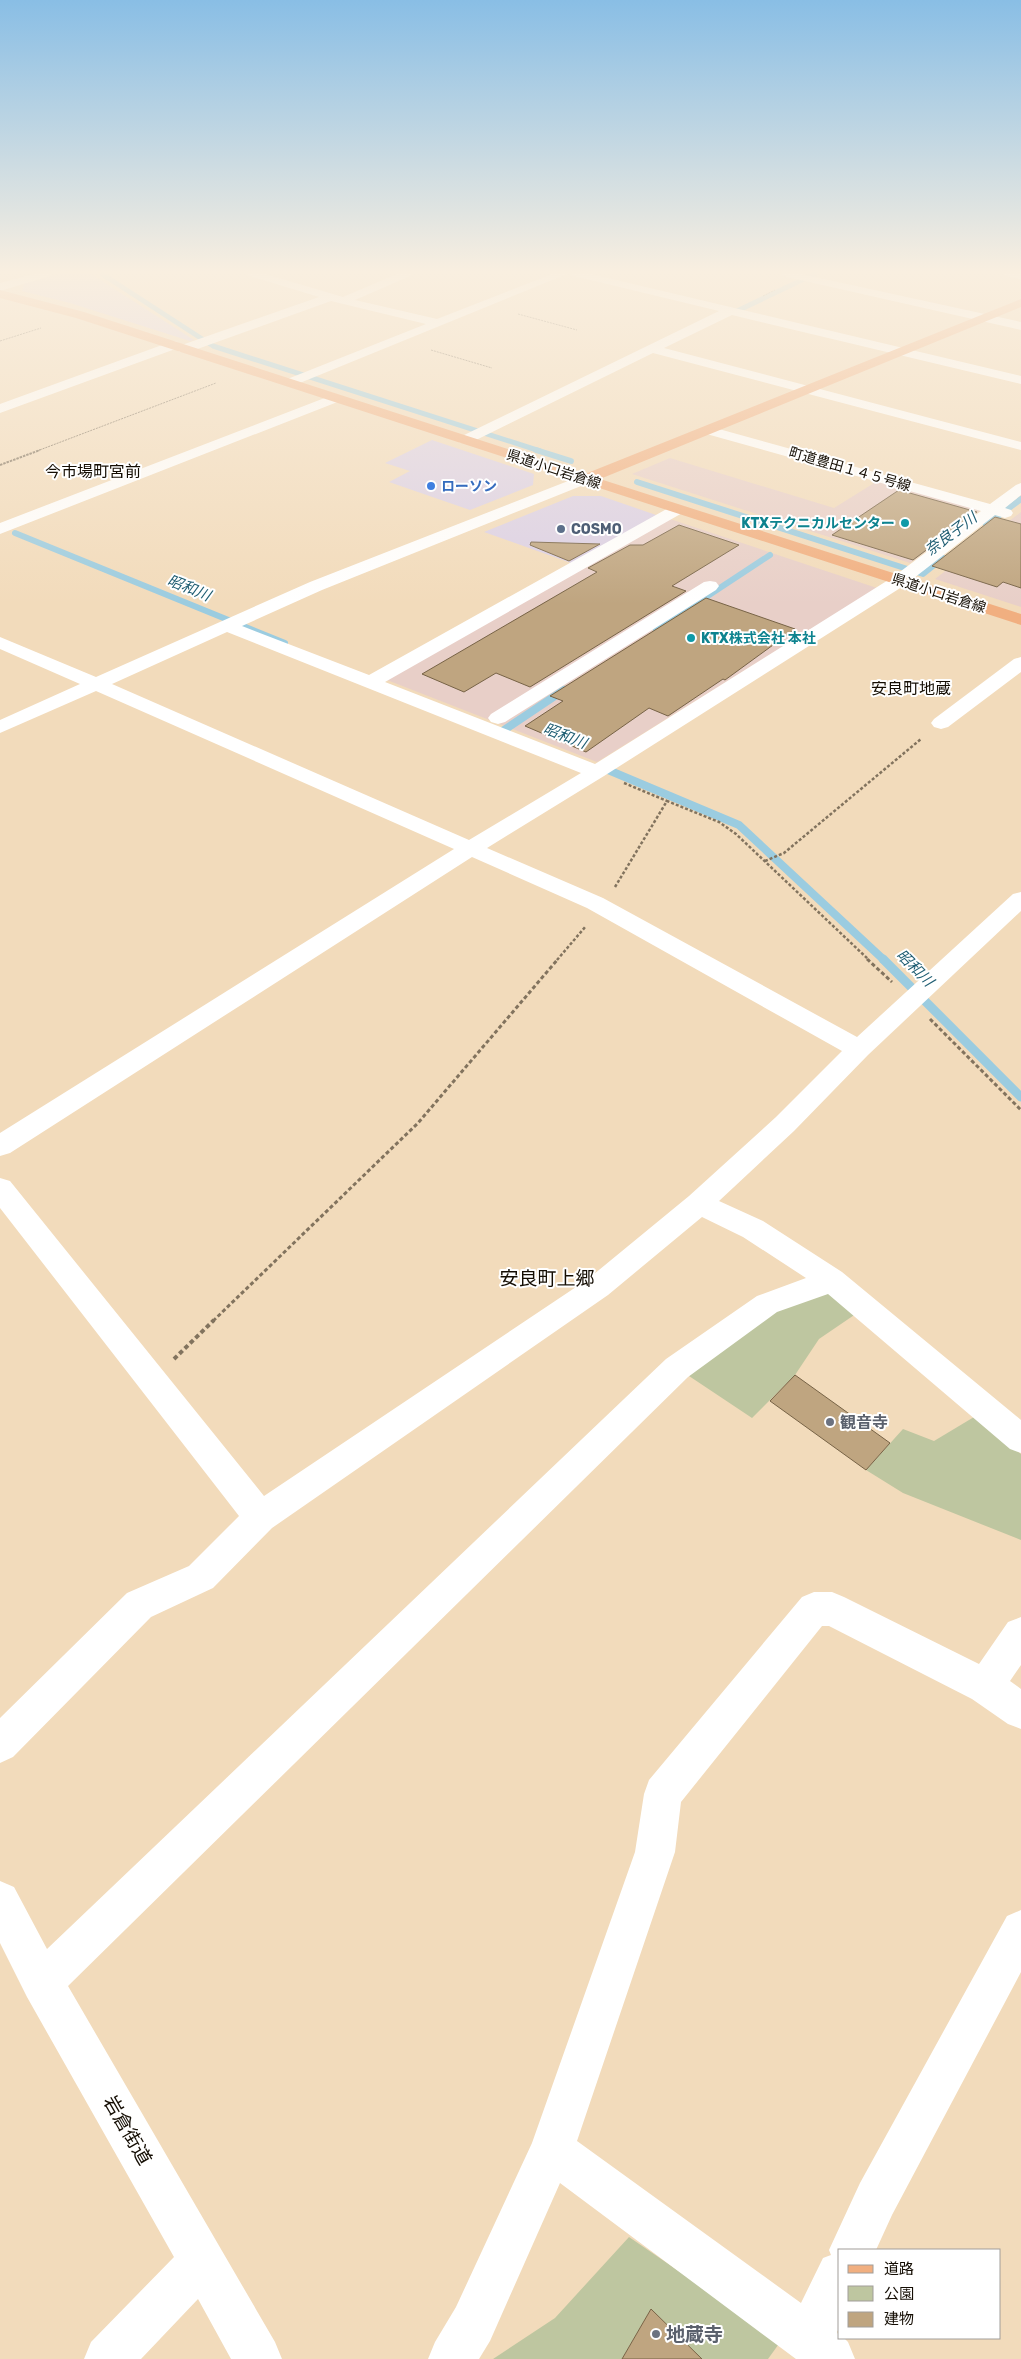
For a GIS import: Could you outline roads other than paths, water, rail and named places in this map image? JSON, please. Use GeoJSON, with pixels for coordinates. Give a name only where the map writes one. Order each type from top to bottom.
{"type":"FeatureCollection","features":[{"type":"Feature","properties":{"kind":"main road","name":"県道小口岩倉線"},"geometry":{"type":"LineString","coordinates":[[293,384],[1021,620]]}},
{"type":"Feature","properties":{"kind":"main road"},"geometry":{"type":"LineString","coordinates":[[586,479],[820,384]]}},
{"type":"Feature","properties":{"kind":"street"},"geometry":{"type":"LineString","coordinates":[[0,409],[72,384]]}},
{"type":"Feature","properties":{"kind":"street"},"geometry":{"type":"LineString","coordinates":[[466,440],[580,384]]}},
{"type":"Feature","properties":{"kind":"street"},"geometry":{"type":"LineString","coordinates":[[789,384],[1021,446]]}},
{"type":"Feature","properties":{"kind":"street"},"geometry":{"type":"LineString","coordinates":[[0,529],[335,398]]}},
{"type":"Feature","properties":{"kind":"street","name":"町道豊田１４５号線"},"geometry":{"type":"LineString","coordinates":[[708,430],[993,509],[1017,512]]}},
{"type":"Feature","properties":{"kind":"street"},"geometry":{"type":"LineString","coordinates":[[0,727],[316,586],[586,479]]}},
{"type":"Feature","properties":{"kind":"street"},"geometry":{"type":"LineString","coordinates":[[0,1146],[899,580],[1021,488]]}},
{"type":"Feature","properties":{"kind":"street"},"geometry":{"type":"LineString","coordinates":[[376,679],[678,509]]}},
{"type":"Feature","properties":{"kind":"street"},"geometry":{"type":"LineString","coordinates":[[997,527],[1017,512]]}},
{"type":"Feature","properties":{"kind":"street"},"geometry":{"type":"LineString","coordinates":[[918,587],[934,575]]}},
{"type":"Feature","properties":{"kind":"street"},"geometry":{"type":"LineString","coordinates":[[498,718],[710,586]]}},
{"type":"Feature","properties":{"kind":"street"},"geometry":{"type":"LineString","coordinates":[[234,623],[603,768]]}},
{"type":"Feature","properties":{"kind":"street"},"geometry":{"type":"LineString","coordinates":[[0,642],[472,848],[602,907],[859,1049]]}},
{"type":"Feature","properties":{"kind":"street"},"geometry":{"type":"LineString","coordinates":[[941,723],[1021,663]]}},
{"type":"Feature","properties":{"kind":"street"},"geometry":{"type":"LineString","coordinates":[[0,1744],[139,1605],[201,1577],[260,1517],[598,1287],[699,1203],[785,1124],[859,1049],[1018,905]]}},
{"type":"Feature","properties":{"kind":"street"},"geometry":{"type":"LineString","coordinates":[[0,1188],[260,1517]]}},
{"type":"Feature","properties":{"kind":"street"},"geometry":{"type":"LineString","coordinates":[[699,1203],[752,1229],[832,1280],[1021,1439]]}},
{"type":"Feature","properties":{"kind":"street"},"geometry":{"type":"LineString","coordinates":[[42,1982],[677,1368],[767,1304],[832,1280]]}},
{"type":"Feature","properties":{"kind":"street"},"geometry":{"type":"LineString","coordinates":[[452,2359],[473,2324],[552,2150],[655,1852],[663,1794],[814,1609],[832,1609],[984,1686],[1021,1710]]}},
{"type":"Feature","properties":{"kind":"street"},"geometry":{"type":"LineString","coordinates":[[984,1686],[1021,1634]]}},
{"type":"Feature","properties":{"kind":"street","name":"岩倉街道"},"geometry":{"type":"LineString","coordinates":[[0,1901],[42,1982],[258,2359]]}},
{"type":"Feature","properties":{"kind":"street"},"geometry":{"type":"LineString","coordinates":[[852,2249],[881,2191],[1021,1930]]}},
{"type":"Feature","properties":{"kind":"street"},"geometry":{"type":"LineString","coordinates":[[552,2150],[820,2349],[838,2282]]}},
{"type":"Feature","properties":{"kind":"street"},"geometry":{"type":"LineString","coordinates":[[108,2359],[203,2260]]}},
{"type":"Feature","properties":{"kind":"waterway","name":"奈良子川"},"geometry":{"type":"LineString","coordinates":[[332,384],[540,451]]}},
{"type":"Feature","properties":{"kind":"waterway","name":"奈良子川"},"geometry":{"type":"LineString","coordinates":[[536,450],[571,461]]}},
{"type":"Feature","properties":{"kind":"waterway","name":"奈良子川"},"geometry":{"type":"LineString","coordinates":[[637,482],[923,574],[943,558]]}},
{"type":"Feature","properties":{"kind":"waterway","name":"奈良子川"},"geometry":{"type":"LineString","coordinates":[[986,525],[1021,499]]}},
{"type":"Feature","properties":{"kind":"waterway","name":"昭和川"},"geometry":{"type":"LineString","coordinates":[[15,533],[285,643]]}},
{"type":"Feature","properties":{"kind":"waterway"},"geometry":{"type":"LineString","coordinates":[[656,630],[770,555]]}},
{"type":"Feature","properties":{"kind":"waterway"},"geometry":{"type":"LineString","coordinates":[[504,730],[564,690]]}},
{"type":"Feature","properties":{"kind":"waterway","name":"昭和川"},"geometry":{"type":"LineString","coordinates":[[601,767],[739,825],[884,960]]}},
{"type":"Feature","properties":{"kind":"waterway","name":"昭和川"},"geometry":{"type":"LineString","coordinates":[[884,960],[1021,1097]]}},
{"type":"Feature","properties":{"kind":"place","name":"ローソン"},"geometry":{"type":"Point","coordinates":[431,486]}},
{"type":"Feature","properties":{"kind":"place","name":"KTXテクニカルセンター"},"geometry":{"type":"Point","coordinates":[905,523]}},
{"type":"Feature","properties":{"kind":"place","name":"COSMO"},"geometry":{"type":"Point","coordinates":[561,529]}},
{"type":"Feature","properties":{"kind":"place","name":"KTX株式会社 本社"},"geometry":{"type":"Point","coordinates":[691,638]}},
{"type":"Feature","properties":{"kind":"place","name":"観音寺"},"geometry":{"type":"Point","coordinates":[830,1422]}},
{"type":"Feature","properties":{"kind":"place","name":"地蔵寺"},"geometry":{"type":"Point","coordinates":[656,2334]}},
{"type":"Feature","properties":{"kind":"district","name":"今市場町宮前"},"geometry":{"type":"Point","coordinates":[93,471]}},
{"type":"Feature","properties":{"kind":"district","name":"安良町地蔵"},"geometry":{"type":"Point","coordinates":[911,688]}},
{"type":"Feature","properties":{"kind":"district","name":"安良町上郷"},"geometry":{"type":"Point","coordinates":[547,1278]}}]}
